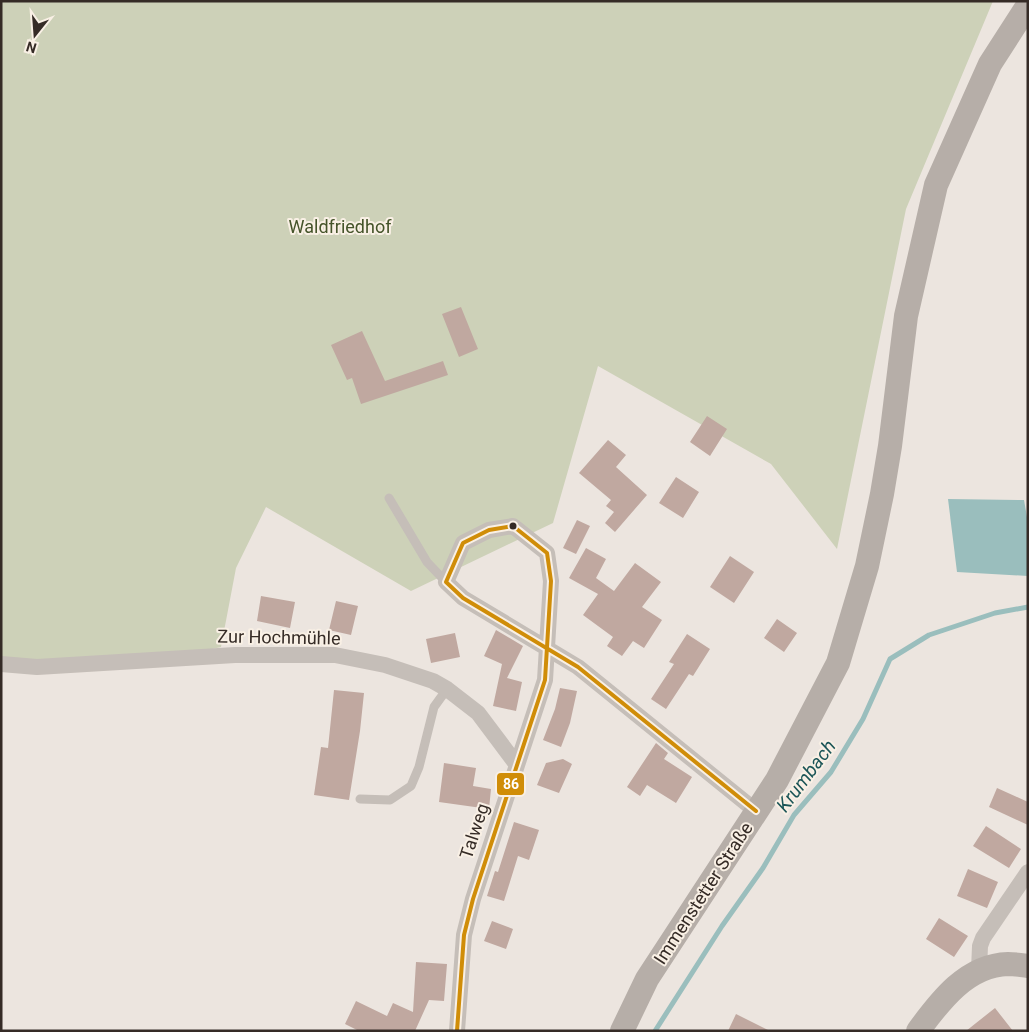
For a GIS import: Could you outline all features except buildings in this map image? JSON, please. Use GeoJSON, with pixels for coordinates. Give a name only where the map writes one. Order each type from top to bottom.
{"type":"FeatureCollection","features":[{"type":"Feature","properties":{"kind":"main road","name":"Immenstetter Straße"},"geometry":{"type":"LineString","coordinates":[[622,1031],[647,979],[778,780],[838,663],[867,566],[890,446],[906,316],[936,185],[990,64],[1028,5]]}},
{"type":"Feature","properties":{"kind":"main road"},"geometry":{"type":"LineString","coordinates":[[918,1031],[935,1007],[959,983],[979,970],[1007,964],[1028,966]]}},
{"type":"Feature","properties":{"kind":"street","name":"Talweg"},"geometry":{"type":"LineString","coordinates":[[446,582],[462,543],[489,530],[513,526],[548,553],[551,581],[545,680],[473,898],[464,935],[457,1031]]}},
{"type":"Feature","properties":{"kind":"street"},"geometry":{"type":"LineString","coordinates":[[446,582],[463,598],[578,667],[756,811]]}},
{"type":"Feature","properties":{"kind":"street","name":"Zur Hochmühle"},"geometry":{"type":"LineString","coordinates":[[1,664],[37,667],[234,654],[335,655],[385,665],[433,681],[447,689],[478,713],[517,765]]}},
{"type":"Feature","properties":{"kind":"street"},"geometry":{"type":"LineString","coordinates":[[979,970],[980,946],[983,938],[1028,872]]}},
{"type":"Feature","properties":{"kind":"lane"},"geometry":{"type":"LineString","coordinates":[[389,498],[427,562],[446,582]]}},
{"type":"Feature","properties":{"kind":"lane"},"geometry":{"type":"LineString","coordinates":[[360,798],[390,800],[411,786],[419,767],[434,707],[447,689]]}},
{"type":"Feature","properties":{"kind":"green space","name":"Waldfriedhof"},"geometry":{"type":"Polygon","coordinates":[[[1,1],[993,1],[906,209],[837,549],[771,464],[598,366],[553,523],[411,591],[266,507],[236,568],[221,647],[176,657],[1,664],[1,1]]]}},
{"type":"Feature","properties":{"kind":"water"},"geometry":{"type":"Polygon","coordinates":[[[948,499],[1024,500],[1028,523],[1028,576],[957,572],[948,499]]]}},
{"type":"Feature","properties":{"kind":"waterway","name":"Krumbach"},"geometry":{"type":"LineString","coordinates":[[655,1031],[722,926],[763,868],[794,815],[831,772],[863,719],[890,659],[929,635],[995,613],[1028,607]]}},
{"type":"Feature","properties":{"kind":"transit line","name":"86"},"geometry":{"type":"LineString","coordinates":[[457,1031],[464,935],[473,899],[545,680],[551,581],[547,553],[513,526],[489,530],[463,543],[446,582],[463,598],[578,667],[756,811]]}}]}
